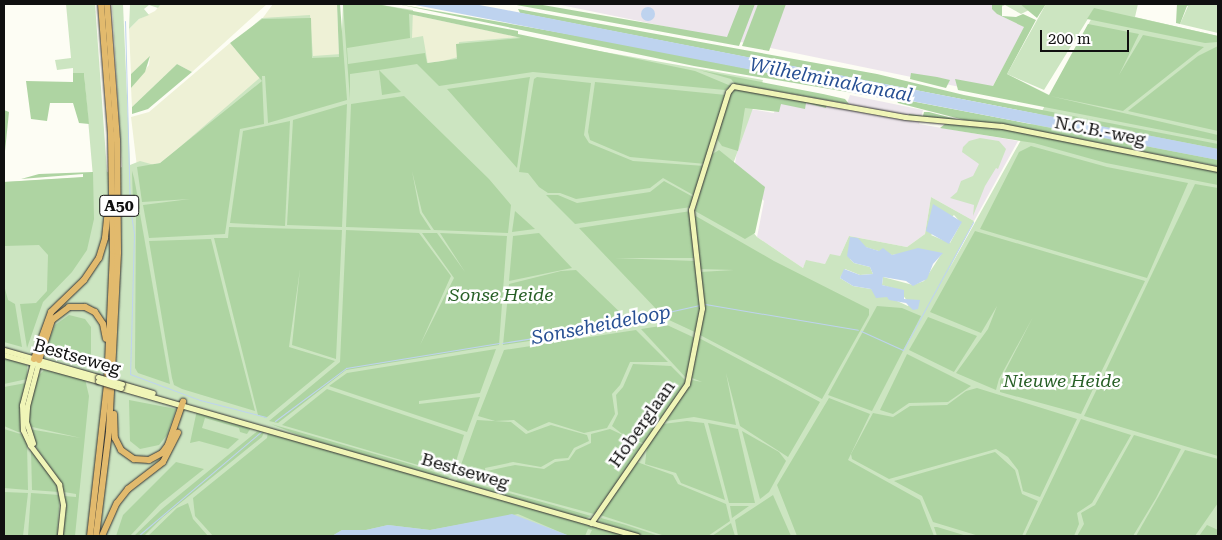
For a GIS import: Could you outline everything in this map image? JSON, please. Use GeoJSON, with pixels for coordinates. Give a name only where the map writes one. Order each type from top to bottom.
{"type":"FeatureCollection","features":[{"type":"Feature","properties":{"kind":"highway","name":"A50"},"geometry":{"type":"LineString","coordinates":[[90,536],[110,384],[112,186],[101,4]]}},
{"type":"Feature","properties":{"kind":"highway","name":"A50"},"geometry":{"type":"LineString","coordinates":[[96,536],[110,384],[119,204],[107,4]]}},
{"type":"Feature","properties":{"kind":"highway","name":"A50"},"geometry":{"type":"LineString","coordinates":[[36,362],[51,312],[84,280],[99,258],[105,238],[112,186]]}},
{"type":"Feature","properties":{"kind":"highway","name":"A50"},"geometry":{"type":"LineString","coordinates":[[36,362],[45,335],[57,313],[70,307],[85,307],[98,316],[104,329],[116,441],[123,452],[134,459],[152,459],[164,451],[184,404]]}},
{"type":"Feature","properties":{"kind":"highway"},"geometry":{"type":"LineString","coordinates":[[102,536],[112,511],[122,495],[168,456],[184,404]]}},
{"type":"Feature","properties":{"kind":"street","name":"N.C.B.-weg"},"geometry":{"type":"LineString","coordinates":[[733,86],[905,117],[976,124],[1218,169]]}},
{"type":"Feature","properties":{"kind":"street","name":"Hoberglaan"},"geometry":{"type":"LineString","coordinates":[[591,523],[687,384],[702,308],[691,210],[728,92],[733,86]]}},
{"type":"Feature","properties":{"kind":"street","name":"Bestseweg"},"geometry":{"type":"LineString","coordinates":[[4,350],[36,362]]}},
{"type":"Feature","properties":{"kind":"street","name":"Bestseweg"},"geometry":{"type":"LineString","coordinates":[[4,355],[98,379],[636,536]]}},
{"type":"Feature","properties":{"kind":"street"},"geometry":{"type":"LineString","coordinates":[[36,362],[26,422],[40,457],[62,492],[60,536]]}},
{"type":"Feature","properties":{"kind":"street","name":"Bestseweg"},"geometry":{"type":"LineString","coordinates":[[184,404],[285,433]]}},
{"type":"Feature","properties":{"kind":"shaded area"},"geometry":{"type":"Polygon","coordinates":[[[556,4],[992,4],[992,8],[997,14],[1025,27],[989,93],[556,4]]]}},
{"type":"Feature","properties":{"kind":"shaded area"},"geometry":{"type":"Polygon","coordinates":[[[850,95],[923,110],[919,124],[1018,141],[974,221],[931,197],[925,234],[907,247],[849,236],[840,256],[825,264],[806,261],[803,268],[757,237],[764,201],[734,169],[744,108],[774,113],[778,96],[845,109],[850,95]]]}},
{"type":"Feature","properties":{"kind":"green space","name":"Sonse Heide"},"geometry":{"type":"Polygon","coordinates":[[[66,4],[95,4],[107,172],[122,167],[112,4],[123,4],[130,165],[140,161],[158,166],[263,75],[234,42],[262,18],[310,15],[313,56],[341,54],[343,4],[376,4],[413,10],[412,38],[423,36],[428,65],[458,57],[459,42],[520,37],[763,80],[722,195],[757,237],[803,268],[806,260],[825,264],[830,254],[840,256],[849,236],[907,247],[925,234],[931,197],[974,221],[948,271],[1026,131],[1042,111],[1096,10],[1094,9],[1044,90],[1007,74],[1046,4],[1138,4],[1135,17],[1218,36],[1218,536],[4,536],[4,182],[93,177],[84,73],[73,73],[73,68],[57,70],[55,60],[71,58],[66,4]],[[954,215],[931,235],[950,243],[961,223],[954,215]],[[850,237],[850,259],[854,263],[870,267],[873,274],[860,275],[845,269],[840,278],[853,286],[871,289],[908,306],[913,300],[908,302],[899,290],[882,285],[883,277],[913,285],[924,281],[942,253],[912,252],[892,255],[865,247],[850,237]]]}},
{"type":"Feature","properties":{"kind":"green space"},"geometry":{"type":"Polygon","coordinates":[[[130,4],[161,4],[158,8],[149,5],[144,9],[149,15],[139,19],[129,29],[130,4]]]}},
{"type":"Feature","properties":{"kind":"green space"},"geometry":{"type":"Polygon","coordinates":[[[161,4],[267,4],[192,72],[177,64],[132,107],[131,88],[149,65],[150,57],[131,74],[129,29],[139,19],[155,11],[161,4]]]}},
{"type":"Feature","properties":{"kind":"green space"},"geometry":{"type":"Polygon","coordinates":[[[273,4],[337,4],[339,57],[312,58],[262,19],[273,4]]]}},
{"type":"Feature","properties":{"kind":"green space"},"geometry":{"type":"Polygon","coordinates":[[[337,4],[340,4],[347,100],[268,123],[265,76],[262,76],[264,124],[240,129],[225,234],[149,238],[143,205],[190,199],[142,202],[137,167],[160,163],[262,81],[230,43],[262,19],[311,18],[312,58],[339,57],[337,4]]]}},
{"type":"Feature","properties":{"kind":"green space"},"geometry":{"type":"Polygon","coordinates":[[[343,4],[376,4],[518,31],[518,34],[695,71],[731,86],[725,90],[533,72],[439,86],[417,64],[350,74],[350,100],[343,4]],[[409,14],[410,38],[347,48],[348,64],[425,53],[427,63],[457,59],[456,44],[521,38],[409,14]]]}},
{"type":"Feature","properties":{"kind":"green space"},"geometry":{"type":"Polygon","coordinates":[[[397,4],[608,41],[851,89],[853,93],[694,66],[397,4]]]}},
{"type":"Feature","properties":{"kind":"green space"},"geometry":{"type":"Polygon","coordinates":[[[511,4],[537,4],[727,37],[740,4],[755,4],[739,46],[511,4]]]}},
{"type":"Feature","properties":{"kind":"green space"},"geometry":{"type":"Polygon","coordinates":[[[758,4],[786,4],[769,51],[742,46],[758,4]]]}},
{"type":"Feature","properties":{"kind":"green space"},"geometry":{"type":"Polygon","coordinates":[[[992,4],[1002,4],[1002,16],[1016,17],[1023,14],[1036,20],[1007,74],[1049,95],[1088,24],[1139,34],[1119,75],[1143,35],[1204,47],[1123,111],[1050,96],[1218,135],[1218,141],[958,90],[955,79],[993,86],[1024,27],[997,14],[992,9],[992,4]]]}},
{"type":"Feature","properties":{"kind":"green space"},"geometry":{"type":"Polygon","coordinates":[[[1001,4],[1020,4],[1029,10],[1021,14],[1005,5],[1001,7],[1001,4]]]}},
{"type":"Feature","properties":{"kind":"green space"},"geometry":{"type":"Polygon","coordinates":[[[1020,4],[1046,4],[1037,18],[1020,4]]]}},
{"type":"Feature","properties":{"kind":"green space"},"geometry":{"type":"Polygon","coordinates":[[[1177,4],[1194,4],[1187,6],[1180,24],[1176,23],[1177,4]]]}},
{"type":"Feature","properties":{"kind":"green space"},"geometry":{"type":"Polygon","coordinates":[[[1189,4],[1218,4],[1218,33],[1180,24],[1189,4]]]}},
{"type":"Feature","properties":{"kind":"green space"},"geometry":{"type":"Polygon","coordinates":[[[1094,8],[1218,36],[1218,42],[1205,43],[1087,19],[1094,8]]]}},
{"type":"Feature","properties":{"kind":"green space"},"geometry":{"type":"Polygon","coordinates":[[[518,9],[877,74],[964,95],[1218,144],[1218,149],[520,13],[518,9]]]}},
{"type":"Feature","properties":{"kind":"green space"},"geometry":{"type":"Polygon","coordinates":[[[409,14],[523,38],[457,44],[458,59],[426,63],[410,38],[409,14]]]}},
{"type":"Feature","properties":{"kind":"green space"},"geometry":{"type":"Polygon","coordinates":[[[230,43],[263,81],[160,163],[137,167],[131,117],[149,112],[230,43]]]}},
{"type":"Feature","properties":{"kind":"green space"},"geometry":{"type":"Polygon","coordinates":[[[1218,46],[1218,131],[1128,111],[1198,56],[1218,46]]]}},
{"type":"Feature","properties":{"kind":"green space"},"geometry":{"type":"Polygon","coordinates":[[[150,56],[145,72],[131,88],[131,74],[150,56]]]}},
{"type":"Feature","properties":{"kind":"green space"},"geometry":{"type":"Polygon","coordinates":[[[177,64],[192,72],[148,109],[132,114],[132,107],[177,64]]]}},
{"type":"Feature","properties":{"kind":"green space"},"geometry":{"type":"Polygon","coordinates":[[[379,70],[401,92],[382,95],[379,70]]]}},
{"type":"Feature","properties":{"kind":"green space"},"geometry":{"type":"Polygon","coordinates":[[[699,70],[823,94],[845,99],[849,104],[735,84],[731,79],[699,70]]]}},
{"type":"Feature","properties":{"kind":"green space"},"geometry":{"type":"Polygon","coordinates":[[[73,73],[84,73],[89,124],[79,123],[73,103],[50,103],[47,121],[31,119],[26,81],[73,82],[73,73]]]}},
{"type":"Feature","properties":{"kind":"green space"},"geometry":{"type":"Polygon","coordinates":[[[911,73],[950,80],[946,88],[910,79],[911,73]]]}},
{"type":"Feature","properties":{"kind":"green space"},"geometry":{"type":"Polygon","coordinates":[[[530,77],[529,82],[517,168],[447,89],[530,77]]]}},
{"type":"Feature","properties":{"kind":"green space"},"geometry":{"type":"Polygon","coordinates":[[[537,77],[591,83],[584,135],[589,143],[633,161],[705,166],[695,196],[663,178],[650,188],[576,199],[560,193],[548,193],[539,187],[528,173],[519,172],[534,79],[537,77]]]}},
{"type":"Feature","properties":{"kind":"green space"},"geometry":{"type":"Polygon","coordinates":[[[595,82],[726,95],[706,164],[630,157],[590,140],[588,132],[595,82]]]}},
{"type":"Feature","properties":{"kind":"green space"},"geometry":{"type":"Polygon","coordinates":[[[736,87],[827,104],[826,108],[806,103],[805,109],[781,104],[779,112],[745,108],[738,151],[722,146],[717,139],[729,93],[736,87]]]}},
{"type":"Feature","properties":{"kind":"green space"},"geometry":{"type":"Polygon","coordinates":[[[404,96],[489,179],[511,205],[508,233],[434,230],[422,212],[412,171],[420,213],[431,230],[346,227],[351,104],[404,96]]]}},
{"type":"Feature","properties":{"kind":"green space"},"geometry":{"type":"Polygon","coordinates":[[[895,98],[1218,160],[1218,166],[1018,127],[968,121],[898,103],[895,98]]]}},
{"type":"Feature","properties":{"kind":"green space"},"geometry":{"type":"Polygon","coordinates":[[[347,104],[342,227],[287,225],[293,120],[347,104]]]}},
{"type":"Feature","properties":{"kind":"green space"},"geometry":{"type":"Polygon","coordinates":[[[4,110],[9,112],[4,161],[4,110]]]}},
{"type":"Feature","properties":{"kind":"green space"},"geometry":{"type":"Polygon","coordinates":[[[924,112],[960,120],[909,116],[909,114],[923,116],[924,112]]]}},
{"type":"Feature","properties":{"kind":"green space"},"geometry":{"type":"Polygon","coordinates":[[[290,121],[285,226],[230,223],[243,131],[290,121]]]}},
{"type":"Feature","properties":{"kind":"green space"},"geometry":{"type":"Polygon","coordinates":[[[945,124],[991,126],[1218,170],[1218,185],[1106,163],[1034,143],[940,128],[945,124]]]}},
{"type":"Feature","properties":{"kind":"green space"},"geometry":{"type":"Polygon","coordinates":[[[980,138],[999,141],[1006,149],[998,169],[996,168],[985,186],[973,216],[974,205],[950,198],[957,192],[961,181],[973,176],[979,164],[962,152],[963,147],[969,141],[980,138]]]}},
{"type":"Feature","properties":{"kind":"green space"},"geometry":{"type":"Polygon","coordinates":[[[1031,146],[1107,167],[1188,183],[1147,278],[980,229],[1019,152],[1031,146]]]}},
{"type":"Feature","properties":{"kind":"green space"},"geometry":{"type":"Polygon","coordinates":[[[719,150],[765,187],[755,233],[745,239],[695,211],[711,155],[719,150]]]}},
{"type":"Feature","properties":{"kind":"green space"},"geometry":{"type":"Polygon","coordinates":[[[132,171],[134,178],[140,209],[133,206],[132,171]]]}},
{"type":"Feature","properties":{"kind":"green space"},"geometry":{"type":"Polygon","coordinates":[[[93,172],[94,219],[87,250],[72,272],[43,302],[27,348],[20,304],[36,303],[47,291],[48,255],[39,245],[4,246],[4,182],[83,177],[83,174],[21,179],[39,174],[93,172]]]}},
{"type":"Feature","properties":{"kind":"green space"},"geometry":{"type":"Polygon","coordinates":[[[664,181],[695,198],[691,207],[575,224],[546,195],[558,195],[577,203],[650,192],[664,181]]]}},
{"type":"Feature","properties":{"kind":"green space"},"geometry":{"type":"Polygon","coordinates":[[[1195,184],[1218,188],[1218,456],[1084,416],[1195,184]]]}},
{"type":"Feature","properties":{"kind":"green space"},"geometry":{"type":"Polygon","coordinates":[[[136,211],[140,214],[170,384],[138,373],[135,368],[136,211]]]}},
{"type":"Feature","properties":{"kind":"green space"},"geometry":{"type":"Polygon","coordinates":[[[515,211],[535,229],[512,232],[515,211]]]}},
{"type":"Feature","properties":{"kind":"green space"},"geometry":{"type":"Polygon","coordinates":[[[691,211],[694,258],[615,258],[695,261],[701,306],[697,333],[669,320],[503,345],[509,284],[561,271],[576,270],[626,318],[660,313],[579,228],[691,211]]]}},
{"type":"Feature","properties":{"kind":"green space"},"geometry":{"type":"Polygon","coordinates":[[[694,215],[774,261],[869,309],[869,315],[822,399],[700,335],[704,309],[700,272],[734,270],[699,269],[694,215]]]}},
{"type":"Feature","properties":{"kind":"green space"},"geometry":{"type":"Polygon","coordinates":[[[229,227],[342,230],[336,359],[292,345],[300,269],[289,347],[335,361],[266,418],[258,415],[214,238],[228,238],[229,227]]]}},
{"type":"Feature","properties":{"kind":"green space"},"geometry":{"type":"Polygon","coordinates":[[[346,230],[419,233],[451,276],[420,345],[454,278],[422,233],[437,233],[465,272],[440,233],[507,236],[499,345],[346,370],[278,423],[269,421],[340,362],[346,230]]]}},
{"type":"Feature","properties":{"kind":"green space","name":"Nieuwe Heide"},"geometry":{"type":"Polygon","coordinates":[[[975,231],[1145,281],[1081,414],[1000,392],[1000,381],[1033,317],[999,379],[996,390],[956,373],[988,329],[997,306],[981,333],[930,312],[975,231]]]}},
{"type":"Feature","properties":{"kind":"green space"},"geometry":{"type":"Polygon","coordinates":[[[539,233],[572,268],[509,281],[513,236],[539,233]]]}},
{"type":"Feature","properties":{"kind":"green space"},"geometry":{"type":"Polygon","coordinates":[[[211,239],[255,411],[182,389],[174,385],[172,378],[149,241],[211,239]]]}},
{"type":"Feature","properties":{"kind":"green space"},"geometry":{"type":"Polygon","coordinates":[[[4,285],[8,300],[15,304],[22,347],[4,342],[4,285]]]}},
{"type":"Feature","properties":{"kind":"green space"},"geometry":{"type":"Polygon","coordinates":[[[877,306],[902,308],[921,316],[872,411],[828,395],[877,306]]]}},
{"type":"Feature","properties":{"kind":"green space"},"geometry":{"type":"Polygon","coordinates":[[[69,315],[85,319],[91,327],[91,364],[51,354],[46,349],[55,325],[69,315]]]}},
{"type":"Feature","properties":{"kind":"green space"},"geometry":{"type":"Polygon","coordinates":[[[928,317],[977,336],[954,372],[909,350],[928,317]]]}},
{"type":"Feature","properties":{"kind":"green space"},"geometry":{"type":"Polygon","coordinates":[[[667,325],[695,338],[687,379],[641,329],[667,325]]]}},
{"type":"Feature","properties":{"kind":"green space"},"geometry":{"type":"Polygon","coordinates":[[[636,330],[668,362],[630,362],[620,385],[612,394],[615,414],[607,428],[584,433],[549,422],[528,431],[514,420],[495,421],[478,416],[504,350],[636,330]]]}},
{"type":"Feature","properties":{"kind":"green space"},"geometry":{"type":"Polygon","coordinates":[[[699,338],[820,402],[788,457],[740,426],[726,373],[736,425],[694,417],[666,421],[692,380],[702,382],[692,378],[699,338]]]}},
{"type":"Feature","properties":{"kind":"green space"},"geometry":{"type":"Polygon","coordinates":[[[496,349],[480,393],[419,401],[419,404],[480,397],[467,432],[329,386],[347,373],[496,349]]]}},
{"type":"Feature","properties":{"kind":"green space"},"geometry":{"type":"Polygon","coordinates":[[[907,354],[971,386],[948,402],[909,403],[893,414],[880,410],[907,354]]]}},
{"type":"Feature","properties":{"kind":"green space"},"geometry":{"type":"Polygon","coordinates":[[[4,358],[27,365],[27,379],[4,384],[4,358]]]}},
{"type":"Feature","properties":{"kind":"green space"},"geometry":{"type":"Polygon","coordinates":[[[633,364],[671,366],[687,382],[645,444],[626,437],[612,426],[618,414],[616,395],[623,387],[633,364]]]}},
{"type":"Feature","properties":{"kind":"green space"},"geometry":{"type":"Polygon","coordinates":[[[44,370],[85,379],[89,396],[75,536],[61,536],[64,496],[76,497],[76,494],[64,492],[58,478],[36,447],[29,429],[81,438],[28,426],[30,401],[38,376],[44,370]]]}},
{"type":"Feature","properties":{"kind":"green space"},"geometry":{"type":"Polygon","coordinates":[[[26,383],[22,400],[23,432],[18,432],[4,426],[4,387],[26,383]]]}},
{"type":"Feature","properties":{"kind":"green space"},"geometry":{"type":"Polygon","coordinates":[[[977,388],[1077,419],[1040,497],[1023,491],[1018,470],[1008,457],[996,449],[889,479],[852,459],[851,454],[873,413],[893,417],[910,406],[947,405],[966,391],[977,388]]]}},
{"type":"Feature","properties":{"kind":"green space"},"geometry":{"type":"Polygon","coordinates":[[[327,389],[464,435],[452,475],[282,425],[327,389]]]}},
{"type":"Feature","properties":{"kind":"green space"},"geometry":{"type":"Polygon","coordinates":[[[829,398],[870,414],[848,460],[920,500],[934,536],[797,536],[777,485],[829,398]]]}},
{"type":"Feature","properties":{"kind":"green space"},"geometry":{"type":"Polygon","coordinates":[[[129,400],[176,409],[167,435],[159,445],[140,449],[130,441],[129,400]]]}},
{"type":"Feature","properties":{"kind":"green space"},"geometry":{"type":"Polygon","coordinates":[[[197,410],[252,426],[247,434],[240,432],[239,428],[205,418],[202,428],[239,439],[228,449],[199,441],[190,443],[197,410]]]}},
{"type":"Feature","properties":{"kind":"green space"},"geometry":{"type":"Polygon","coordinates":[[[1081,419],[1131,435],[1092,503],[1077,513],[1079,524],[1074,536],[1025,536],[1081,419]]]}},
{"type":"Feature","properties":{"kind":"green space"},"geometry":{"type":"Polygon","coordinates":[[[477,420],[511,422],[526,434],[551,425],[587,435],[589,441],[574,448],[568,458],[555,459],[541,467],[513,462],[485,468],[486,475],[508,480],[507,490],[457,476],[477,420]]]}},
{"type":"Feature","properties":{"kind":"green space"},"geometry":{"type":"Polygon","coordinates":[[[687,421],[704,423],[725,500],[681,483],[676,473],[645,464],[647,447],[663,424],[687,421]]]}},
{"type":"Feature","properties":{"kind":"green space"},"geometry":{"type":"Polygon","coordinates":[[[708,423],[738,429],[755,503],[729,503],[708,423]]]}},
{"type":"Feature","properties":{"kind":"green space"},"geometry":{"type":"Polygon","coordinates":[[[271,424],[450,477],[447,479],[308,439],[271,424]]]}},
{"type":"Feature","properties":{"kind":"green space"},"geometry":{"type":"Polygon","coordinates":[[[4,429],[24,435],[27,443],[28,490],[4,488],[4,429]]]}},
{"type":"Feature","properties":{"kind":"green space"},"geometry":{"type":"Polygon","coordinates":[[[260,429],[265,430],[262,437],[163,517],[144,536],[134,536],[162,509],[260,429]]]}},
{"type":"Feature","properties":{"kind":"green space"},"geometry":{"type":"Polygon","coordinates":[[[610,429],[644,445],[594,514],[509,491],[511,478],[487,471],[515,465],[544,469],[555,462],[569,460],[576,450],[591,443],[591,434],[610,429]]]}},
{"type":"Feature","properties":{"kind":"green space"},"geometry":{"type":"Polygon","coordinates":[[[268,431],[631,536],[589,536],[592,530],[588,529],[585,536],[569,536],[518,514],[430,530],[388,525],[366,530],[342,530],[332,536],[213,536],[195,516],[193,498],[267,438],[268,431]]]}},
{"type":"Feature","properties":{"kind":"green space"},"geometry":{"type":"Polygon","coordinates":[[[742,431],[779,452],[786,461],[769,492],[760,499],[742,431]]]}},
{"type":"Feature","properties":{"kind":"green space"},"geometry":{"type":"Polygon","coordinates":[[[1134,435],[1181,449],[1156,498],[1133,536],[1077,536],[1084,524],[1081,513],[1095,505],[1134,435]]]}},
{"type":"Feature","properties":{"kind":"green space"},"geometry":{"type":"Polygon","coordinates":[[[31,449],[56,484],[59,492],[32,490],[31,449]]]}},
{"type":"Feature","properties":{"kind":"green space"},"geometry":{"type":"Polygon","coordinates":[[[1185,450],[1218,459],[1218,503],[1195,536],[1136,536],[1185,450]]]}},
{"type":"Feature","properties":{"kind":"green space"},"geometry":{"type":"Polygon","coordinates":[[[995,452],[1015,470],[1022,494],[1038,501],[1022,536],[979,536],[933,522],[922,496],[894,481],[995,452]]]}},
{"type":"Feature","properties":{"kind":"green space"},"geometry":{"type":"Polygon","coordinates":[[[176,462],[204,469],[160,504],[130,536],[116,536],[123,515],[176,462]]]}},
{"type":"Feature","properties":{"kind":"green space"},"geometry":{"type":"Polygon","coordinates":[[[637,462],[673,475],[678,484],[726,504],[730,521],[708,536],[665,536],[600,515],[637,462]]]}},
{"type":"Feature","properties":{"kind":"green space"},"geometry":{"type":"Polygon","coordinates":[[[458,479],[591,516],[585,519],[455,481],[458,479]]]}},
{"type":"Feature","properties":{"kind":"green space"},"geometry":{"type":"Polygon","coordinates":[[[4,492],[28,493],[23,536],[4,536],[4,492]]]}},
{"type":"Feature","properties":{"kind":"green space"},"geometry":{"type":"Polygon","coordinates":[[[31,493],[60,495],[57,536],[28,536],[31,493]]]}},
{"type":"Feature","properties":{"kind":"green space"},"geometry":{"type":"Polygon","coordinates":[[[773,495],[791,536],[738,536],[735,520],[773,495]]]}},
{"type":"Feature","properties":{"kind":"green space"},"geometry":{"type":"Polygon","coordinates":[[[188,503],[193,519],[208,536],[148,536],[177,508],[188,503]]]}},
{"type":"Feature","properties":{"kind":"green space"},"geometry":{"type":"Polygon","coordinates":[[[730,506],[749,506],[732,518],[730,506]]]}},
{"type":"Feature","properties":{"kind":"green space"},"geometry":{"type":"Polygon","coordinates":[[[601,518],[659,536],[645,536],[599,522],[601,518]]]}},
{"type":"Feature","properties":{"kind":"green space"},"geometry":{"type":"Polygon","coordinates":[[[731,523],[735,536],[712,536],[718,532],[731,523]]]}},
{"type":"Feature","properties":{"kind":"green space"},"geometry":{"type":"Polygon","coordinates":[[[1207,525],[1218,530],[1218,536],[1199,536],[1207,525]]]}},
{"type":"Feature","properties":{"kind":"green space"},"geometry":{"type":"Polygon","coordinates":[[[934,527],[937,527],[967,536],[937,536],[934,527]]]}},
{"type":"Feature","properties":{"kind":"water","name":"Wilhelminakanaal"},"geometry":{"type":"Polygon","coordinates":[[[410,4],[474,4],[501,9],[1218,149],[1218,160],[896,98],[892,100],[853,93],[851,89],[410,4]]]}},
{"type":"Feature","properties":{"kind":"water"},"geometry":{"type":"Polygon","coordinates":[[[645,7],[651,7],[655,14],[651,21],[645,21],[641,17],[641,11],[645,7]]]}},
{"type":"Feature","properties":{"kind":"water"},"geometry":{"type":"Polygon","coordinates":[[[933,204],[962,222],[949,244],[926,231],[933,204]]]}},
{"type":"Feature","properties":{"kind":"water"},"geometry":{"type":"Polygon","coordinates":[[[850,237],[858,238],[866,247],[879,251],[883,248],[892,255],[918,248],[943,253],[933,264],[927,279],[913,286],[906,281],[883,277],[882,285],[904,290],[904,299],[920,300],[918,309],[913,310],[906,303],[889,300],[887,297],[876,298],[871,289],[853,286],[840,278],[844,269],[860,275],[873,274],[870,267],[854,263],[847,256],[850,237]]]}},
{"type":"Feature","properties":{"kind":"water"},"geometry":{"type":"Polygon","coordinates":[[[512,514],[570,536],[332,536],[342,530],[366,530],[388,525],[430,530],[512,514]]]}},
{"type":"Feature","properties":{"kind":"waterway"},"geometry":{"type":"LineString","coordinates":[[125,21],[130,208],[134,234],[130,374],[200,400],[266,417]]}},
{"type":"Feature","properties":{"kind":"waterway","name":"Sonseheideloop"},"geometry":{"type":"LineString","coordinates":[[861,331],[903,350],[973,222]]}},
{"type":"Feature","properties":{"kind":"waterway","name":"Sonseheideloop"},"geometry":{"type":"LineString","coordinates":[[705,304],[858,330]]}},
{"type":"Feature","properties":{"kind":"waterway","name":"Sonseheideloop"},"geometry":{"type":"LineString","coordinates":[[502,343],[597,328],[699,305]]}},
{"type":"Feature","properties":{"kind":"waterway","name":"Sonseheideloop"},"geometry":{"type":"LineString","coordinates":[[275,421],[346,368],[499,343]]}},
{"type":"Feature","properties":{"kind":"waterway","name":"Sonseheideloop"},"geometry":{"type":"LineString","coordinates":[[138,536],[263,430]]}}]}
